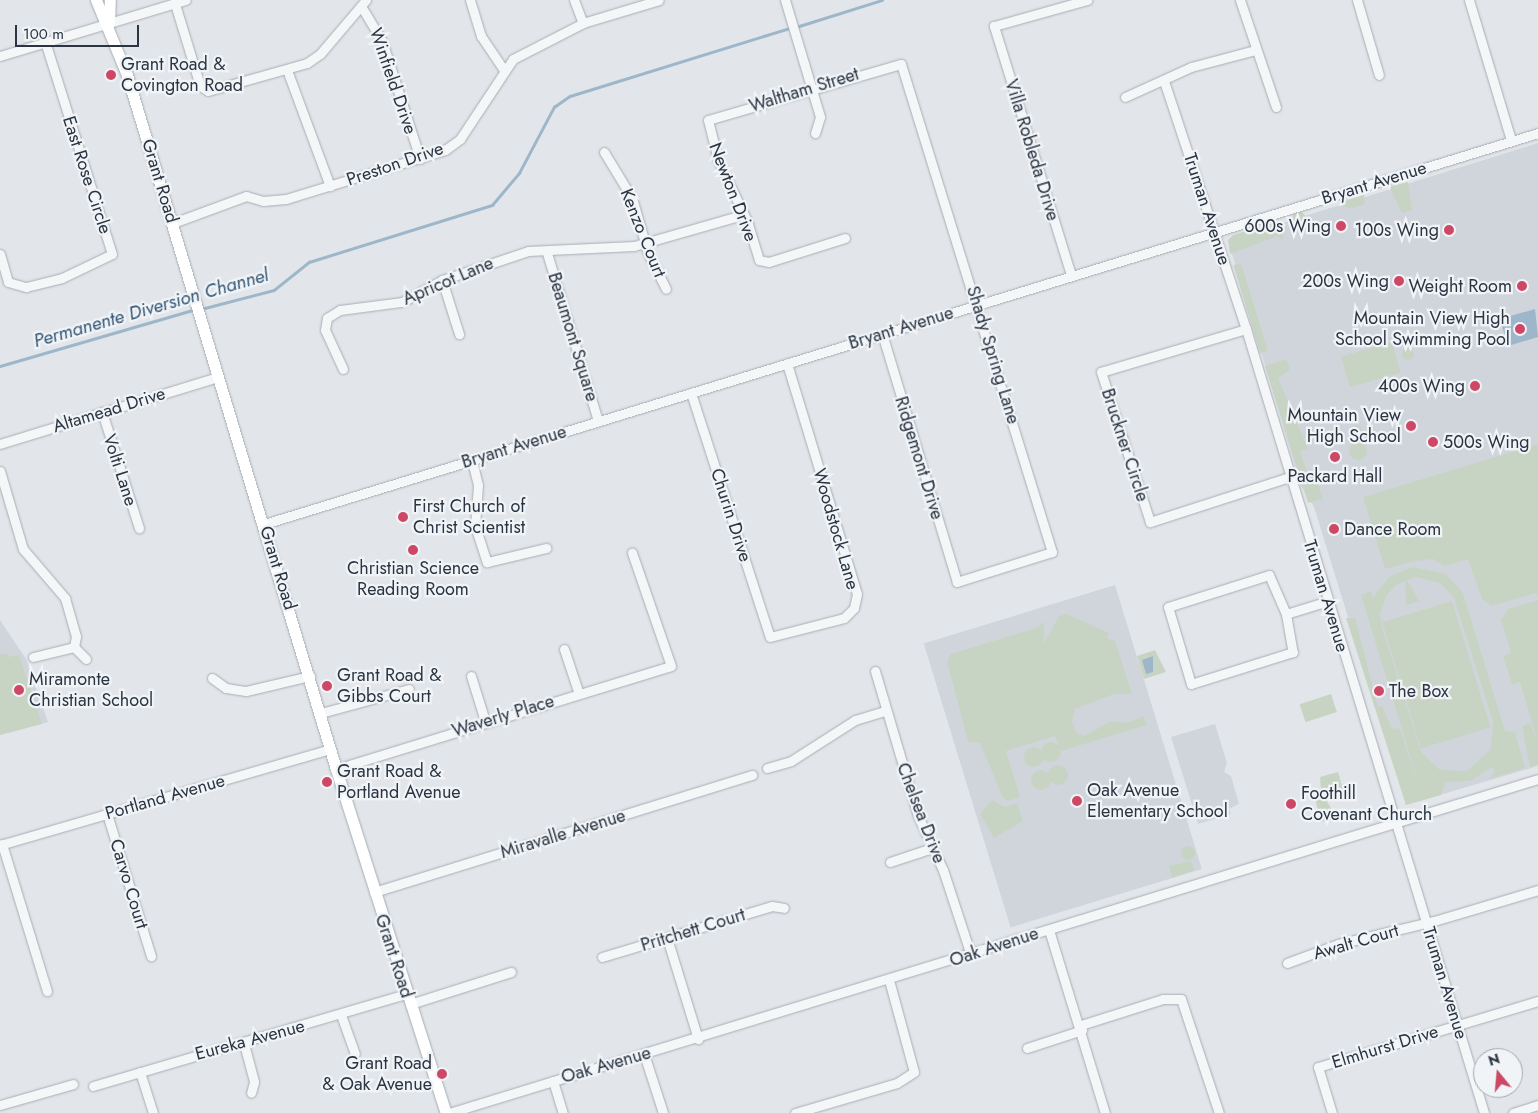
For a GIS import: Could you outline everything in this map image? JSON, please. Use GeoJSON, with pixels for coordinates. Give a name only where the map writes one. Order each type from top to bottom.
{"type":"FeatureCollection","features":[{"type":"Feature","properties":{"kind":"main road","name":"Grant Road"},"geometry":{"type":"LineString","coordinates":[[96,0],[109,24],[173,223],[218,378],[310,676],[336,769],[408,999],[447,1113]]}},
{"type":"Feature","properties":{"kind":"main road","name":"Grant Road"},"geometry":{"type":"LineString","coordinates":[[109,24],[110,0]]}},
{"type":"Feature","properties":{"kind":"street"},"geometry":{"type":"LineString","coordinates":[[0,56],[186,0]]}},
{"type":"Feature","properties":{"kind":"street"},"geometry":{"type":"LineString","coordinates":[[470,0],[481,36],[504,68]]}},
{"type":"Feature","properties":{"kind":"street"},"geometry":{"type":"LineString","coordinates":[[574,0],[583,23]]}},
{"type":"Feature","properties":{"kind":"street","name":"Preston Drive"},"geometry":{"type":"LineString","coordinates":[[173,223],[246,196],[263,201],[286,199],[420,159],[460,138],[504,68],[583,23],[659,0]]}},
{"type":"Feature","properties":{"kind":"street"},"geometry":{"type":"LineString","coordinates":[[785,0],[820,117],[815,133]]}},
{"type":"Feature","properties":{"kind":"street","name":"Villa Robleda Drive"},"geometry":{"type":"LineString","coordinates":[[1071,275],[994,26],[1087,0]]}},
{"type":"Feature","properties":{"kind":"street"},"geometry":{"type":"LineString","coordinates":[[1240,0],[1255,50],[1276,107]]}},
{"type":"Feature","properties":{"kind":"street"},"geometry":{"type":"LineString","coordinates":[[1357,0],[1380,75]]}},
{"type":"Feature","properties":{"kind":"street"},"geometry":{"type":"LineString","coordinates":[[1469,0],[1511,140]]}},
{"type":"Feature","properties":{"kind":"street"},"geometry":{"type":"LineString","coordinates":[[175,4],[200,86],[208,91],[287,70],[320,54],[364,3]]}},
{"type":"Feature","properties":{"kind":"street","name":"Winfield Drive"},"geometry":{"type":"LineString","coordinates":[[364,3],[382,41],[420,159]]}},
{"type":"Feature","properties":{"kind":"street","name":"East Rose Circle"},"geometry":{"type":"LineString","coordinates":[[0,254],[8,282],[26,287],[62,278],[112,254],[46,42]]}},
{"type":"Feature","properties":{"kind":"street"},"geometry":{"type":"LineString","coordinates":[[1125,97],[1133,89],[1164,81],[1191,67],[1255,50]]}},
{"type":"Feature","properties":{"kind":"street","name":"Waltham Street"},"geometry":{"type":"LineString","coordinates":[[708,120],[811,88],[901,64]]}},
{"type":"Feature","properties":{"kind":"street","name":"Shady Spring Lane"},"geometry":{"type":"LineString","coordinates":[[901,64],[1052,552],[957,582]]}},
{"type":"Feature","properties":{"kind":"street"},"geometry":{"type":"LineString","coordinates":[[287,70],[330,186]]}},
{"type":"Feature","properties":{"kind":"street","name":"Truman Avenue"},"geometry":{"type":"LineString","coordinates":[[1164,81],[1246,329],[1484,1113]]}},
{"type":"Feature","properties":{"kind":"street","name":"Newton Drive"},"geometry":{"type":"LineString","coordinates":[[708,120],[718,160],[763,262],[845,238]]}},
{"type":"Feature","properties":{"kind":"street","name":"Bryant Avenue"},"geometry":{"type":"LineString","coordinates":[[264,524],[1538,133]]}},
{"type":"Feature","properties":{"kind":"street","name":"Kenzo Court"},"geometry":{"type":"LineString","coordinates":[[604,152],[632,198],[645,243],[666,289]]}},
{"type":"Feature","properties":{"kind":"street","name":"Apricot Lane"},"geometry":{"type":"LineString","coordinates":[[343,369],[325,330],[327,318],[356,305],[402,302],[442,280],[528,251],[548,253],[645,243],[742,215]]}},
{"type":"Feature","properties":{"kind":"street","name":"Beaumont Square"},"geometry":{"type":"LineString","coordinates":[[548,253],[598,421]]}},
{"type":"Feature","properties":{"kind":"street"},"geometry":{"type":"LineString","coordinates":[[442,280],[459,334]]}},
{"type":"Feature","properties":{"kind":"street","name":"Bruckner Circle"},"geometry":{"type":"LineString","coordinates":[[1246,329],[1101,372],[1150,522],[1290,477]]}},
{"type":"Feature","properties":{"kind":"street","name":"Ridgemont Drive"},"geometry":{"type":"LineString","coordinates":[[882,334],[957,582]]}},
{"type":"Feature","properties":{"kind":"street","name":"Woodstock Lane"},"geometry":{"type":"LineString","coordinates":[[770,638],[844,618],[854,608],[857,594],[787,363]]}},
{"type":"Feature","properties":{"kind":"street","name":"Altamead Drive"},"geometry":{"type":"LineString","coordinates":[[0,444],[218,378]]}},
{"type":"Feature","properties":{"kind":"street","name":"Churin Drive"},"geometry":{"type":"LineString","coordinates":[[691,393],[770,638]]}},
{"type":"Feature","properties":{"kind":"street","name":"Volti Lane"},"geometry":{"type":"LineString","coordinates":[[102,412],[139,528]]}},
{"type":"Feature","properties":{"kind":"street"},"geometry":{"type":"LineString","coordinates":[[472,461],[478,485],[475,526],[487,562],[546,548]]}},
{"type":"Feature","properties":{"kind":"street"},"geometry":{"type":"LineString","coordinates":[[0,471],[26,556],[68,604],[76,636],[74,647]]}},
{"type":"Feature","properties":{"kind":"street","name":"Waverly Place"},"geometry":{"type":"LineString","coordinates":[[336,769],[485,721],[670,666],[632,553]]}},
{"type":"Feature","properties":{"kind":"street"},"geometry":{"type":"LineString","coordinates":[[1269,574],[1286,614],[1293,652],[1191,684],[1168,608],[1269,574]]}},
{"type":"Feature","properties":{"kind":"street"},"geometry":{"type":"LineString","coordinates":[[1286,614],[1328,601]]}},
{"type":"Feature","properties":{"kind":"street"},"geometry":{"type":"LineString","coordinates":[[33,657],[74,647]]}},
{"type":"Feature","properties":{"kind":"street"},"geometry":{"type":"LineString","coordinates":[[74,647],[86,659]]}},
{"type":"Feature","properties":{"kind":"street"},"geometry":{"type":"LineString","coordinates":[[564,649],[578,694]]}},
{"type":"Feature","properties":{"kind":"street","name":"Chelsea Drive"},"geometry":{"type":"LineString","coordinates":[[875,671],[885,711],[971,954]]}},
{"type":"Feature","properties":{"kind":"street"},"geometry":{"type":"LineString","coordinates":[[212,678],[226,688],[246,691],[310,676]]}},
{"type":"Feature","properties":{"kind":"street"},"geometry":{"type":"LineString","coordinates":[[472,676],[485,721]]}},
{"type":"Feature","properties":{"kind":"street"},"geometry":{"type":"LineString","coordinates":[[321,713],[410,689]]}},
{"type":"Feature","properties":{"kind":"street"},"geometry":{"type":"LineString","coordinates":[[767,768],[791,761],[855,720],[885,711]]}},
{"type":"Feature","properties":{"kind":"street","name":"Portland Avenue"},"geometry":{"type":"LineString","coordinates":[[1,844],[330,749]]}},
{"type":"Feature","properties":{"kind":"street","name":"Miravalle Avenue"},"geometry":{"type":"LineString","coordinates":[[374,892],[752,775]]}},
{"type":"Feature","properties":{"kind":"street","name":"Oak Avenue"},"geometry":{"type":"LineString","coordinates":[[447,1113],[698,1039],[1538,779]]}},
{"type":"Feature","properties":{"kind":"street","name":"Carvo Court"},"geometry":{"type":"LineString","coordinates":[[107,814],[151,956]]}},
{"type":"Feature","properties":{"kind":"street"},"geometry":{"type":"LineString","coordinates":[[1,844],[47,992]]}},
{"type":"Feature","properties":{"kind":"street"},"geometry":{"type":"LineString","coordinates":[[890,862],[932,848]]}},
{"type":"Feature","properties":{"kind":"street","name":"Awalt Court"},"geometry":{"type":"LineString","coordinates":[[1287,963],[1338,944],[1426,923],[1538,890]]}},
{"type":"Feature","properties":{"kind":"street","name":"Pritchett Court"},"geometry":{"type":"LineString","coordinates":[[602,957],[772,906],[784,908]]}},
{"type":"Feature","properties":{"kind":"street"},"geometry":{"type":"LineString","coordinates":[[1049,930],[1081,1027],[1105,1113]]}},
{"type":"Feature","properties":{"kind":"street"},"geometry":{"type":"LineString","coordinates":[[667,938],[698,1039]]}},
{"type":"Feature","properties":{"kind":"street","name":"Eureka Avenue"},"geometry":{"type":"LineString","coordinates":[[93,1086],[341,1015],[511,972]]}},
{"type":"Feature","properties":{"kind":"street"},"geometry":{"type":"LineString","coordinates":[[795,1113],[897,1083],[914,1072],[889,980]]}},
{"type":"Feature","properties":{"kind":"street"},"geometry":{"type":"LineString","coordinates":[[1027,1048],[1163,999],[1181,999],[1220,1113]]}},
{"type":"Feature","properties":{"kind":"street","name":"Elmhurst Drive"},"geometry":{"type":"LineString","coordinates":[[1332,1113],[1318,1067],[1538,1001]]}},
{"type":"Feature","properties":{"kind":"street"},"geometry":{"type":"LineString","coordinates":[[341,1015],[355,1054]]}},
{"type":"Feature","properties":{"kind":"street"},"geometry":{"type":"LineString","coordinates":[[244,1044],[254,1082],[252,1093]]}},
{"type":"Feature","properties":{"kind":"street"},"geometry":{"type":"LineString","coordinates":[[644,1054],[663,1113]]}},
{"type":"Feature","properties":{"kind":"street"},"geometry":{"type":"LineString","coordinates":[[140,1072],[153,1113]]}},
{"type":"Feature","properties":{"kind":"street"},"geometry":{"type":"LineString","coordinates":[[553,1081],[563,1113]]}},
{"type":"Feature","properties":{"kind":"street"},"geometry":{"type":"LineString","coordinates":[[0,1105],[73,1084]]}},
{"type":"Feature","properties":{"kind":"street"},"geometry":{"type":"LineString","coordinates":[[1513,1113],[1538,1106]]}},
{"type":"Feature","properties":{"kind":"shaded area","name":"Mountain View High School"},"geometry":{"type":"Polygon","coordinates":[[[1538,143],[1538,766],[1406,805],[1314,507],[1301,486],[1228,240],[1538,143]]]}},
{"type":"Feature","properties":{"kind":"shaded area","name":"Oak Avenue Elementary School"},"geometry":{"type":"Polygon","coordinates":[[[1115,585],[1202,869],[1011,927],[924,643],[1115,585]]]}},
{"type":"Feature","properties":{"kind":"shaded area","name":"Miramonte Christian School"},"geometry":{"type":"Polygon","coordinates":[[[0,620],[26,659],[48,722],[0,735],[0,620]]]}},
{"type":"Feature","properties":{"kind":"shaded area"},"geometry":{"type":"Polygon","coordinates":[[[1215,724],[1227,763],[1224,772],[1231,776],[1239,804],[1229,809],[1231,814],[1198,824],[1171,737],[1215,724]]]}},
{"type":"Feature","properties":{"kind":"green space"},"geometry":{"type":"Polygon","coordinates":[[[1408,182],[1412,210],[1402,213],[1389,187],[1408,182]]]}},
{"type":"Feature","properties":{"kind":"green space"},"geometry":{"type":"Polygon","coordinates":[[[1364,195],[1365,204],[1350,209],[1338,203],[1364,195]]]}},
{"type":"Feature","properties":{"kind":"green space"},"geometry":{"type":"Polygon","coordinates":[[[1299,212],[1304,214],[1306,219],[1304,224],[1299,226],[1294,224],[1292,219],[1294,214],[1299,212]]]}},
{"type":"Feature","properties":{"kind":"green space"},"geometry":{"type":"Polygon","coordinates":[[[1279,221],[1283,240],[1278,236],[1230,254],[1228,240],[1233,235],[1279,221]]]}},
{"type":"Feature","properties":{"kind":"green space"},"geometry":{"type":"Polygon","coordinates":[[[1241,263],[1268,351],[1260,353],[1233,265],[1241,263]]]}},
{"type":"Feature","properties":{"kind":"green space"},"geometry":{"type":"Polygon","coordinates":[[[1392,342],[1401,373],[1350,387],[1341,357],[1392,342]]]}},
{"type":"Feature","properties":{"kind":"green space"},"geometry":{"type":"Polygon","coordinates":[[[1410,348],[1413,349],[1413,359],[1406,360],[1403,359],[1402,352],[1403,349],[1410,348]]]}},
{"type":"Feature","properties":{"kind":"green space"},"geometry":{"type":"Polygon","coordinates":[[[1287,359],[1290,370],[1278,378],[1308,449],[1300,451],[1311,484],[1317,482],[1323,499],[1308,503],[1265,366],[1287,359]]]}},
{"type":"Feature","properties":{"kind":"green space"},"geometry":{"type":"Polygon","coordinates":[[[1356,424],[1362,430],[1356,436],[1350,430],[1356,424]]]}},
{"type":"Feature","properties":{"kind":"green space"},"geometry":{"type":"Polygon","coordinates":[[[1358,442],[1366,447],[1367,451],[1362,459],[1358,460],[1350,455],[1349,451],[1354,443],[1358,442]]]}},
{"type":"Feature","properties":{"kind":"green space"},"geometry":{"type":"Polygon","coordinates":[[[1538,444],[1538,597],[1536,593],[1491,606],[1482,599],[1468,559],[1444,566],[1433,559],[1416,561],[1385,569],[1363,497],[1538,444]]]}},
{"type":"Feature","properties":{"kind":"green space"},"geometry":{"type":"Polygon","coordinates":[[[1413,567],[1446,574],[1463,593],[1505,731],[1515,732],[1525,768],[1489,779],[1495,771],[1492,767],[1470,781],[1445,782],[1441,795],[1406,805],[1346,618],[1355,618],[1378,707],[1382,706],[1392,728],[1400,729],[1419,785],[1361,595],[1371,591],[1373,597],[1390,576],[1413,567]],[[1415,577],[1396,585],[1387,595],[1380,614],[1382,627],[1421,752],[1440,770],[1467,771],[1491,749],[1493,722],[1454,598],[1440,583],[1415,577]]]}},
{"type":"Feature","properties":{"kind":"green space"},"geometry":{"type":"Polygon","coordinates":[[[1405,581],[1407,581],[1420,601],[1406,605],[1405,581]]]}},
{"type":"Feature","properties":{"kind":"green space"},"geometry":{"type":"Polygon","coordinates":[[[1538,600],[1538,764],[1530,767],[1522,726],[1530,723],[1537,740],[1520,682],[1512,685],[1503,656],[1511,653],[1501,620],[1508,609],[1538,600]]]}},
{"type":"Feature","properties":{"kind":"green space"},"geometry":{"type":"Polygon","coordinates":[[[1452,601],[1491,727],[1421,749],[1382,622],[1452,601]]]}},
{"type":"Feature","properties":{"kind":"green space"},"geometry":{"type":"Polygon","coordinates":[[[1066,614],[1109,633],[1107,638],[1115,641],[1132,694],[1114,694],[1075,709],[1072,722],[1077,733],[1084,736],[1111,721],[1127,723],[1143,716],[1147,725],[1061,751],[1055,736],[1006,751],[1020,797],[1009,801],[1003,798],[980,743],[968,742],[947,661],[951,654],[1036,628],[1044,622],[1044,643],[1059,616],[1066,614]]]}},
{"type":"Feature","properties":{"kind":"green space"},"geometry":{"type":"Polygon","coordinates":[[[1155,650],[1166,672],[1144,679],[1137,656],[1155,650]]]}},
{"type":"Feature","properties":{"kind":"green space","name":"Miramonte Christian School"},"geometry":{"type":"Polygon","coordinates":[[[7,653],[8,657],[19,655],[42,724],[0,735],[0,655],[7,653]]]}},
{"type":"Feature","properties":{"kind":"green space"},"geometry":{"type":"Polygon","coordinates":[[[1331,694],[1337,712],[1305,722],[1300,704],[1331,694]]]}},
{"type":"Feature","properties":{"kind":"green space"},"geometry":{"type":"Polygon","coordinates":[[[1051,742],[1058,745],[1061,752],[1058,759],[1051,762],[1044,759],[1041,752],[1044,745],[1051,742]]]}},
{"type":"Feature","properties":{"kind":"green space"},"geometry":{"type":"Polygon","coordinates":[[[1034,747],[1041,750],[1044,757],[1041,764],[1034,767],[1027,764],[1024,757],[1027,750],[1034,747]]]}},
{"type":"Feature","properties":{"kind":"green space"},"geometry":{"type":"Polygon","coordinates":[[[1058,765],[1065,768],[1068,775],[1065,782],[1058,785],[1051,782],[1048,775],[1051,768],[1058,765]]]}},
{"type":"Feature","properties":{"kind":"green space"},"geometry":{"type":"Polygon","coordinates":[[[1041,770],[1048,773],[1051,780],[1048,787],[1041,790],[1034,787],[1031,780],[1034,773],[1041,770]]]}},
{"type":"Feature","properties":{"kind":"green space"},"geometry":{"type":"Polygon","coordinates":[[[1338,772],[1343,789],[1321,790],[1320,777],[1338,772]]]}},
{"type":"Feature","properties":{"kind":"green space"},"geometry":{"type":"Polygon","coordinates":[[[1315,798],[1326,800],[1337,818],[1321,822],[1315,798]]]}},
{"type":"Feature","properties":{"kind":"green space"},"geometry":{"type":"Polygon","coordinates":[[[992,800],[1005,807],[1017,803],[1023,821],[994,838],[980,814],[992,800]]]}},
{"type":"Feature","properties":{"kind":"green space"},"geometry":{"type":"Polygon","coordinates":[[[1185,846],[1191,846],[1195,853],[1191,860],[1185,860],[1181,856],[1181,850],[1185,846]]]}},
{"type":"Feature","properties":{"kind":"green space"},"geometry":{"type":"Polygon","coordinates":[[[1191,861],[1195,870],[1172,878],[1169,866],[1191,861]]]}},
{"type":"Feature","properties":{"kind":"water","name":"Mountain View High School Swimming Pool"},"geometry":{"type":"Polygon","coordinates":[[[1535,309],[1538,337],[1508,346],[1500,319],[1535,309]]]}},
{"type":"Feature","properties":{"kind":"water"},"geometry":{"type":"Polygon","coordinates":[[[1153,656],[1153,672],[1146,674],[1142,660],[1153,656]]]}},
{"type":"Feature","properties":{"kind":"waterway","name":"Permanente Diversion Channel"},"geometry":{"type":"LineString","coordinates":[[796,27],[882,0]]}},
{"type":"Feature","properties":{"kind":"waterway","name":"Permanente Diversion Channel"},"geometry":{"type":"LineString","coordinates":[[201,309],[274,290],[309,262],[492,205],[519,173],[554,107],[570,96],[790,28]]}},
{"type":"Feature","properties":{"kind":"waterway","name":"Permanente Diversion Channel"},"geometry":{"type":"LineString","coordinates":[[0,366],[193,310]]}},
{"type":"Feature","properties":{"kind":"place","name":"Grant Road & Covington Road"},"geometry":{"type":"Point","coordinates":[111,75]}},
{"type":"Feature","properties":{"kind":"place","name":"600s Wing"},"geometry":{"type":"Point","coordinates":[1341,226]}},
{"type":"Feature","properties":{"kind":"place","name":"100s Wing"},"geometry":{"type":"Point","coordinates":[1449,230]}},
{"type":"Feature","properties":{"kind":"place","name":"200s Wing"},"geometry":{"type":"Point","coordinates":[1399,281]}},
{"type":"Feature","properties":{"kind":"place","name":"Weight Room"},"geometry":{"type":"Point","coordinates":[1522,286]}},
{"type":"Feature","properties":{"kind":"place","name":"Mountain View High School Swimming Pool"},"geometry":{"type":"Point","coordinates":[1520,329]}},
{"type":"Feature","properties":{"kind":"place","name":"400s Wing"},"geometry":{"type":"Point","coordinates":[1475,386]}},
{"type":"Feature","properties":{"kind":"place","name":"Mountain View High School"},"geometry":{"type":"Point","coordinates":[1411,426]}},
{"type":"Feature","properties":{"kind":"place","name":"500s Wing"},"geometry":{"type":"Point","coordinates":[1433,442]}},
{"type":"Feature","properties":{"kind":"place","name":"Packard Hall"},"geometry":{"type":"Point","coordinates":[1335,457]}},
{"type":"Feature","properties":{"kind":"place","name":"First Church of Christ Scientist"},"geometry":{"type":"Point","coordinates":[403,517]}},
{"type":"Feature","properties":{"kind":"place","name":"Dance Room"},"geometry":{"type":"Point","coordinates":[1334,529]}},
{"type":"Feature","properties":{"kind":"place","name":"Christian Science Reading Room"},"geometry":{"type":"Point","coordinates":[413,550]}},
{"type":"Feature","properties":{"kind":"place","name":"Grant Road & Gibbs Court"},"geometry":{"type":"Point","coordinates":[327,686]}},
{"type":"Feature","properties":{"kind":"place","name":"Miramonte Christian School"},"geometry":{"type":"Point","coordinates":[19,690]}},
{"type":"Feature","properties":{"kind":"place","name":"The Box"},"geometry":{"type":"Point","coordinates":[1379,691]}},
{"type":"Feature","properties":{"kind":"place","name":"Grant Road & Portland Avenue"},"geometry":{"type":"Point","coordinates":[327,782]}},
{"type":"Feature","properties":{"kind":"place","name":"Oak Avenue Elementary School"},"geometry":{"type":"Point","coordinates":[1077,801]}},
{"type":"Feature","properties":{"kind":"place","name":"Foothill Covenant Church"},"geometry":{"type":"Point","coordinates":[1291,804]}},
{"type":"Feature","properties":{"kind":"place","name":"Grant Road & Oak Avenue"},"geometry":{"type":"Point","coordinates":[442,1074]}}]}
